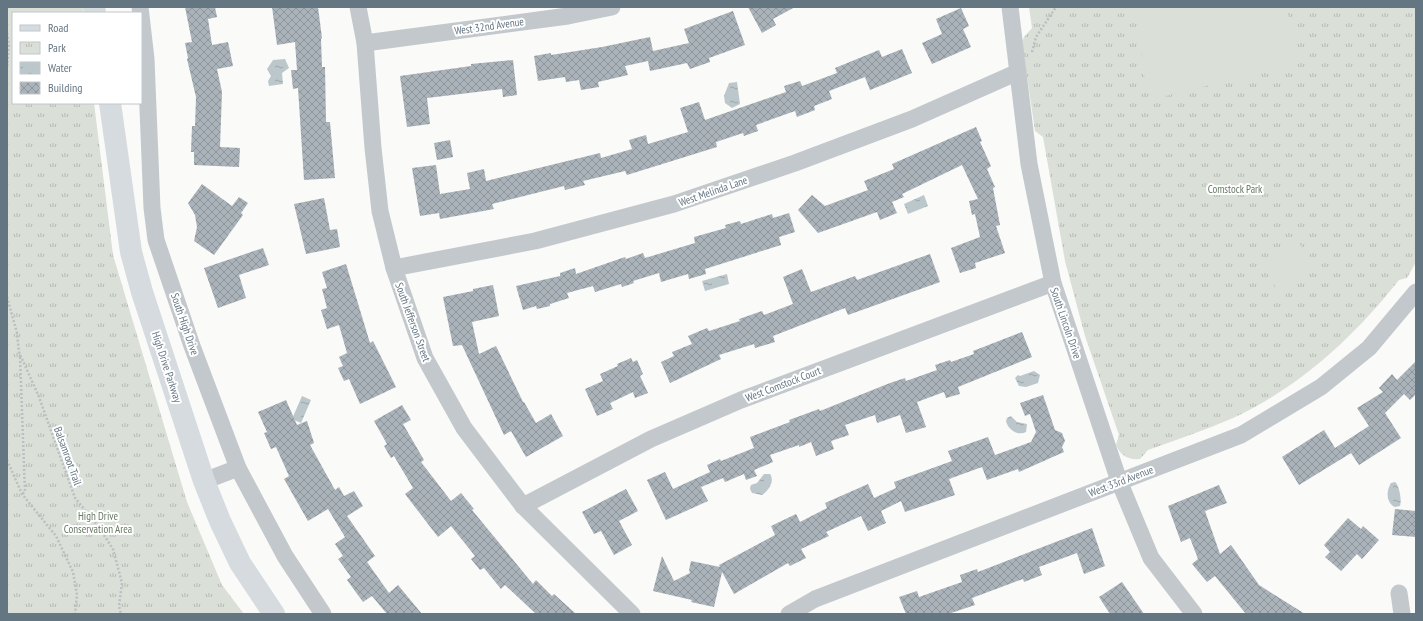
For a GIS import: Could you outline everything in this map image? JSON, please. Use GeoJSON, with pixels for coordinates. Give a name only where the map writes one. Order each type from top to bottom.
{"type":"FeatureCollection","features":[{"type":"Feature","properties":{"kind":"main road","name":"High Drive Parkway"},"geometry":{"type":"LineString","coordinates":[[110,104],[130,252],[204,481],[220,521],[240,563],[274,614]]}},
{"type":"Feature","properties":{"kind":"street","name":"South Jefferson Street"},"geometry":{"type":"LineString","coordinates":[[358,7],[365,43],[373,148],[380,211],[394,268],[425,358],[464,428],[523,506],[632,614]]}},
{"type":"Feature","properties":{"kind":"street","name":"West 32nd Avenue"},"geometry":{"type":"LineString","coordinates":[[365,43],[568,16],[612,7]]}},
{"type":"Feature","properties":{"kind":"street","name":"South Lincoln Drive"},"geometry":{"type":"LineString","coordinates":[[1010,7],[1029,164],[1053,283],[1119,481],[1151,558],[1194,614]]}},
{"type":"Feature","properties":{"kind":"street","name":"South High Drive"},"geometry":{"type":"LineString","coordinates":[[142,33],[152,208],[156,240],[192,346],[238,468],[285,556],[323,614]]}},
{"type":"Feature","properties":{"kind":"street","name":"West Melinda Lane"},"geometry":{"type":"LineString","coordinates":[[394,268],[535,241],[674,204],[795,163],[904,122],[1018,72]]}},
{"type":"Feature","properties":{"kind":"street","name":"West Comstock Court"},"geometry":{"type":"LineString","coordinates":[[523,506],[651,439],[741,400],[1053,283]]}},
{"type":"Feature","properties":{"kind":"street","name":"West 33rd Avenue"},"geometry":{"type":"LineString","coordinates":[[789,614],[815,599],[1241,435],[1321,387],[1369,348],[1416,292]]}},
{"type":"Feature","properties":{"kind":"street"},"geometry":{"type":"LineString","coordinates":[[204,481],[238,468]]}},
{"type":"Feature","properties":{"kind":"street"},"geometry":{"type":"LineString","coordinates":[[1399,593],[1402,614]]}},
{"type":"Feature","properties":{"kind":"path"},"geometry":{"type":"LineString","coordinates":[[1033,56],[1033,44],[1036,37],[1056,7]]}},
{"type":"Feature","properties":{"kind":"path"},"geometry":{"type":"LineString","coordinates":[[7,33],[9,44],[7,67]]}},
{"type":"Feature","properties":{"kind":"path","name":"Balsamroot Trail"},"geometry":{"type":"LineString","coordinates":[[7,297],[17,333],[19,352],[39,397],[75,498],[98,526],[113,549],[122,583],[119,606],[121,614]]}},
{"type":"Feature","properties":{"kind":"path"},"geometry":{"type":"LineString","coordinates":[[19,352],[25,492],[22,494]]}},
{"type":"Feature","properties":{"kind":"path"},"geometry":{"type":"LineString","coordinates":[[7,460],[22,494],[56,536],[73,572],[77,595],[75,614]]}},
{"type":"Feature","properties":{"kind":"green space","name":"High Drive Conservation Area"},"geometry":{"type":"Polygon","coordinates":[[[7,7],[83,7],[83,12],[12,12],[12,104],[94,104],[113,255],[187,502],[222,585],[244,614],[7,614],[7,7]]]}},
{"type":"Feature","properties":{"kind":"green space","name":"Comstock Park"},"geometry":{"type":"Polygon","coordinates":[[[1029,7],[1416,7],[1416,262],[1407,278],[1399,280],[1364,321],[1324,359],[1281,391],[1258,406],[1233,418],[1148,450],[1140,459],[1128,458],[1120,452],[1116,445],[1119,435],[1085,336],[1065,261],[1043,137],[1035,131],[1022,42],[1024,37],[1032,28],[1029,7]]]}},
{"type":"Feature","properties":{"kind":"green space"},"geometry":{"type":"Polygon","coordinates":[[[1137,7],[1286,7],[1294,37],[1295,64],[1157,98],[1146,92],[1137,7]]]}},
{"type":"Feature","properties":{"kind":"green space"},"geometry":{"type":"Polygon","coordinates":[[[1299,243],[1315,269],[1277,290],[1262,263],[1299,243]]]}},
{"type":"Feature","properties":{"kind":"water"},"geometry":{"type":"Polygon","coordinates":[[[285,59],[289,68],[282,73],[283,84],[269,86],[268,81],[271,76],[267,69],[273,60],[285,59]]]}},
{"type":"Feature","properties":{"kind":"water"},"geometry":{"type":"Polygon","coordinates":[[[737,82],[740,104],[732,108],[725,103],[724,96],[729,83],[737,82]]]}},
{"type":"Feature","properties":{"kind":"water"},"geometry":{"type":"Polygon","coordinates":[[[924,195],[928,206],[908,214],[904,204],[924,195]]]}},
{"type":"Feature","properties":{"kind":"water"},"geometry":{"type":"Polygon","coordinates":[[[727,274],[729,284],[705,291],[702,281],[727,274]]]}},
{"type":"Feature","properties":{"kind":"water"},"geometry":{"type":"Polygon","coordinates":[[[1034,371],[1040,375],[1038,383],[1026,387],[1019,386],[1015,378],[1018,375],[1020,376],[1034,371]]]}},
{"type":"Feature","properties":{"kind":"water"},"geometry":{"type":"Polygon","coordinates":[[[302,396],[311,400],[301,423],[292,419],[302,396]]]}},
{"type":"Feature","properties":{"kind":"water"},"geometry":{"type":"Polygon","coordinates":[[[1011,416],[1017,422],[1027,424],[1026,432],[1017,433],[1009,427],[1006,421],[1007,418],[1011,416]]]}},
{"type":"Feature","properties":{"kind":"water"},"geometry":{"type":"Polygon","coordinates":[[[764,474],[770,474],[772,482],[769,488],[762,495],[752,493],[750,489],[751,485],[757,483],[764,474]]]}},
{"type":"Feature","properties":{"kind":"water"},"geometry":{"type":"Polygon","coordinates":[[[1395,482],[1399,489],[1401,500],[1400,506],[1395,507],[1388,500],[1388,490],[1391,483],[1395,482]]]}},
{"type":"Feature","properties":{"kind":"building"},"geometry":{"type":"Polygon","coordinates":[[[185,7],[215,7],[217,17],[208,19],[212,45],[228,42],[233,66],[217,69],[222,92],[220,147],[240,148],[239,167],[194,165],[194,152],[191,152],[192,126],[195,126],[196,97],[187,59],[185,43],[192,42],[185,7]]]}},
{"type":"Feature","properties":{"kind":"building"},"geometry":{"type":"Polygon","coordinates":[[[272,7],[318,7],[322,38],[322,67],[325,67],[326,122],[330,122],[335,178],[304,180],[298,88],[293,89],[291,70],[297,70],[295,42],[277,45],[272,7]]]}},
{"type":"Feature","properties":{"kind":"building"},"geometry":{"type":"Polygon","coordinates":[[[748,7],[795,7],[773,19],[776,25],[762,33],[748,7]]]}},
{"type":"Feature","properties":{"kind":"building"},"geometry":{"type":"Polygon","coordinates":[[[961,8],[969,26],[963,29],[971,47],[932,64],[922,43],[942,34],[936,19],[961,8]]]}},
{"type":"Feature","properties":{"kind":"building"},"geometry":{"type":"Polygon","coordinates":[[[733,11],[745,45],[709,58],[710,62],[690,69],[687,63],[650,71],[648,61],[625,66],[628,75],[598,82],[599,87],[581,90],[579,80],[566,82],[565,77],[538,81],[534,56],[551,53],[551,55],[602,47],[650,37],[653,51],[689,43],[684,29],[733,11]]]}},
{"type":"Feature","properties":{"kind":"building"},"geometry":{"type":"Polygon","coordinates":[[[902,49],[912,73],[870,90],[865,77],[829,91],[832,99],[814,106],[815,110],[797,117],[795,111],[756,125],[758,131],[744,136],[743,133],[716,142],[717,147],[627,175],[625,171],[583,181],[585,185],[565,190],[564,186],[492,204],[494,209],[440,219],[439,213],[420,216],[412,168],[436,165],[440,194],[470,189],[467,173],[484,169],[486,181],[600,153],[601,158],[632,149],[629,140],[646,135],[648,144],[688,132],[680,108],[699,102],[705,120],[786,92],[784,86],[800,81],[802,86],[837,73],[835,68],[879,50],[882,57],[902,49]]]}},
{"type":"Feature","properties":{"kind":"building"},"geometry":{"type":"Polygon","coordinates":[[[513,60],[517,95],[503,97],[502,89],[427,98],[430,124],[407,127],[400,76],[471,66],[471,64],[513,60]]]}},
{"type":"Feature","properties":{"kind":"building"},"geometry":{"type":"Polygon","coordinates":[[[976,127],[982,141],[980,142],[991,166],[987,169],[995,187],[993,188],[1000,225],[996,226],[1005,253],[975,263],[976,268],[960,273],[951,248],[980,237],[975,214],[972,215],[969,201],[978,199],[962,165],[902,194],[904,197],[892,202],[897,213],[880,220],[877,212],[818,233],[798,210],[812,195],[825,206],[868,190],[864,181],[894,169],[892,164],[976,127]]]}},
{"type":"Feature","properties":{"kind":"building"},"geometry":{"type":"Polygon","coordinates":[[[450,140],[453,157],[437,160],[434,143],[450,140]]]}},
{"type":"Feature","properties":{"kind":"building"},"geometry":{"type":"Polygon","coordinates":[[[202,184],[232,206],[239,197],[248,203],[241,213],[243,215],[214,255],[194,241],[197,227],[195,215],[188,203],[202,184]]]}},
{"type":"Feature","properties":{"kind":"building"},"geometry":{"type":"Polygon","coordinates":[[[324,198],[330,230],[337,229],[340,247],[306,254],[294,204],[324,198]]]}},
{"type":"Feature","properties":{"kind":"building"},"geometry":{"type":"Polygon","coordinates":[[[789,213],[795,232],[779,237],[781,245],[705,269],[706,274],[689,279],[688,274],[661,282],[659,273],[633,281],[634,283],[622,287],[621,284],[595,292],[593,286],[567,293],[569,298],[550,304],[550,306],[537,309],[536,306],[523,310],[516,286],[560,276],[560,273],[575,268],[576,274],[625,257],[626,259],[643,253],[645,258],[695,243],[694,237],[726,228],[725,225],[740,221],[741,224],[772,214],[773,218],[789,213]]]}},
{"type":"Feature","properties":{"kind":"building"},"geometry":{"type":"Polygon","coordinates":[[[263,248],[269,265],[239,275],[246,298],[218,308],[204,268],[263,248]]]}},
{"type":"Feature","properties":{"kind":"building"},"geometry":{"type":"Polygon","coordinates":[[[930,254],[940,282],[848,315],[845,308],[773,336],[775,342],[755,348],[754,344],[719,355],[721,359],[670,383],[661,362],[674,356],[672,352],[692,344],[688,336],[707,328],[709,331],[740,321],[739,319],[762,311],[764,315],[793,304],[783,277],[802,269],[811,292],[855,276],[857,280],[930,254]]]}},
{"type":"Feature","properties":{"kind":"building"},"geometry":{"type":"Polygon","coordinates":[[[346,264],[370,343],[373,341],[396,387],[360,404],[349,379],[344,381],[338,368],[343,366],[339,357],[347,353],[339,325],[327,329],[321,310],[327,308],[322,289],[327,288],[322,272],[346,264]]]}},
{"type":"Feature","properties":{"kind":"building"},"geometry":{"type":"Polygon","coordinates":[[[493,285],[499,316],[472,322],[479,354],[496,346],[523,402],[536,423],[551,414],[563,436],[526,457],[511,431],[504,435],[462,345],[453,346],[443,297],[493,285]]]}},
{"type":"Feature","properties":{"kind":"building"},"geometry":{"type":"Polygon","coordinates":[[[1022,332],[1032,357],[958,387],[960,394],[946,398],[944,392],[917,402],[926,427],[906,433],[900,415],[877,423],[875,415],[845,425],[849,435],[831,441],[834,449],[816,456],[811,442],[770,455],[773,462],[754,470],[757,476],[746,480],[744,474],[725,482],[723,478],[701,487],[708,501],[666,520],[647,480],[665,472],[673,489],[710,472],[707,465],[720,459],[721,461],[754,448],[750,437],[790,422],[789,420],[819,409],[820,411],[890,383],[905,378],[906,381],[937,370],[935,365],[950,360],[951,362],[974,354],[973,351],[1022,332]]]}},
{"type":"Feature","properties":{"kind":"building"},"geometry":{"type":"Polygon","coordinates":[[[631,358],[633,362],[637,360],[643,374],[640,376],[648,393],[635,398],[633,392],[610,403],[613,409],[597,416],[585,389],[603,381],[600,374],[631,358]]]}},
{"type":"Feature","properties":{"kind":"building"},"geometry":{"type":"Polygon","coordinates":[[[1416,361],[1416,394],[1410,400],[1404,394],[1385,413],[1401,438],[1359,465],[1351,453],[1299,485],[1282,457],[1324,430],[1335,448],[1369,426],[1357,408],[1383,392],[1379,388],[1392,374],[1397,380],[1416,361]]]}},
{"type":"Feature","properties":{"kind":"building"},"geometry":{"type":"Polygon","coordinates":[[[1043,395],[1055,430],[1062,433],[1065,441],[1062,447],[1064,452],[1019,472],[1018,469],[987,480],[982,467],[949,479],[955,495],[905,512],[901,501],[881,511],[886,523],[868,531],[861,516],[826,532],[829,536],[801,549],[806,558],[790,566],[788,563],[734,594],[722,572],[714,607],[653,591],[662,556],[674,581],[690,573],[689,570],[691,561],[720,567],[719,565],[775,535],[771,526],[796,514],[800,522],[827,508],[825,503],[868,484],[874,498],[896,488],[894,482],[952,461],[948,451],[988,437],[995,455],[1031,442],[1036,432],[1030,414],[1025,416],[1020,403],[1043,395]]]}},
{"type":"Feature","properties":{"kind":"building"},"geometry":{"type":"Polygon","coordinates":[[[286,400],[297,425],[307,421],[314,443],[310,445],[335,490],[339,487],[344,496],[354,491],[363,506],[347,516],[375,556],[367,562],[389,593],[398,585],[422,614],[387,614],[372,596],[363,602],[347,580],[351,577],[338,559],[343,556],[335,544],[345,537],[328,509],[308,521],[284,479],[289,476],[276,447],[271,449],[264,433],[267,432],[258,412],[286,400]]]}},
{"type":"Feature","properties":{"kind":"building"},"geometry":{"type":"Polygon","coordinates":[[[402,405],[411,420],[403,424],[424,460],[421,462],[451,501],[461,493],[474,509],[472,510],[533,584],[536,580],[552,596],[554,594],[576,614],[536,614],[505,585],[501,589],[484,568],[480,570],[471,559],[475,556],[451,526],[438,537],[405,494],[413,488],[394,456],[391,458],[384,446],[387,444],[374,421],[402,405]]]}},
{"type":"Feature","properties":{"kind":"building"},"geometry":{"type":"Polygon","coordinates":[[[1219,485],[1227,503],[1205,511],[1220,554],[1231,545],[1259,585],[1305,614],[1246,614],[1215,576],[1207,582],[1192,564],[1198,559],[1190,538],[1181,542],[1168,506],[1219,485]]]}},
{"type":"Feature","properties":{"kind":"building"},"geometry":{"type":"Polygon","coordinates":[[[626,489],[638,511],[619,521],[632,545],[614,555],[601,531],[594,534],[582,512],[626,489]]]}},
{"type":"Feature","properties":{"kind":"building"},"geometry":{"type":"Polygon","coordinates":[[[1395,509],[1416,511],[1416,537],[1392,535],[1395,509]]]}},
{"type":"Feature","properties":{"kind":"building"},"geometry":{"type":"Polygon","coordinates":[[[1348,518],[1361,529],[1363,526],[1379,540],[1362,559],[1357,554],[1341,571],[1325,557],[1330,552],[1324,545],[1348,518]]]}},
{"type":"Feature","properties":{"kind":"building"},"geometry":{"type":"Polygon","coordinates":[[[1092,528],[1105,566],[1084,574],[1077,553],[1039,567],[1042,575],[1024,582],[1023,579],[972,598],[975,605],[948,614],[906,614],[899,597],[917,591],[919,597],[962,582],[960,575],[977,569],[978,572],[1092,528]]]}},
{"type":"Feature","properties":{"kind":"building"},"geometry":{"type":"Polygon","coordinates":[[[1122,582],[1144,614],[1110,614],[1099,597],[1122,582]]]}}]}
